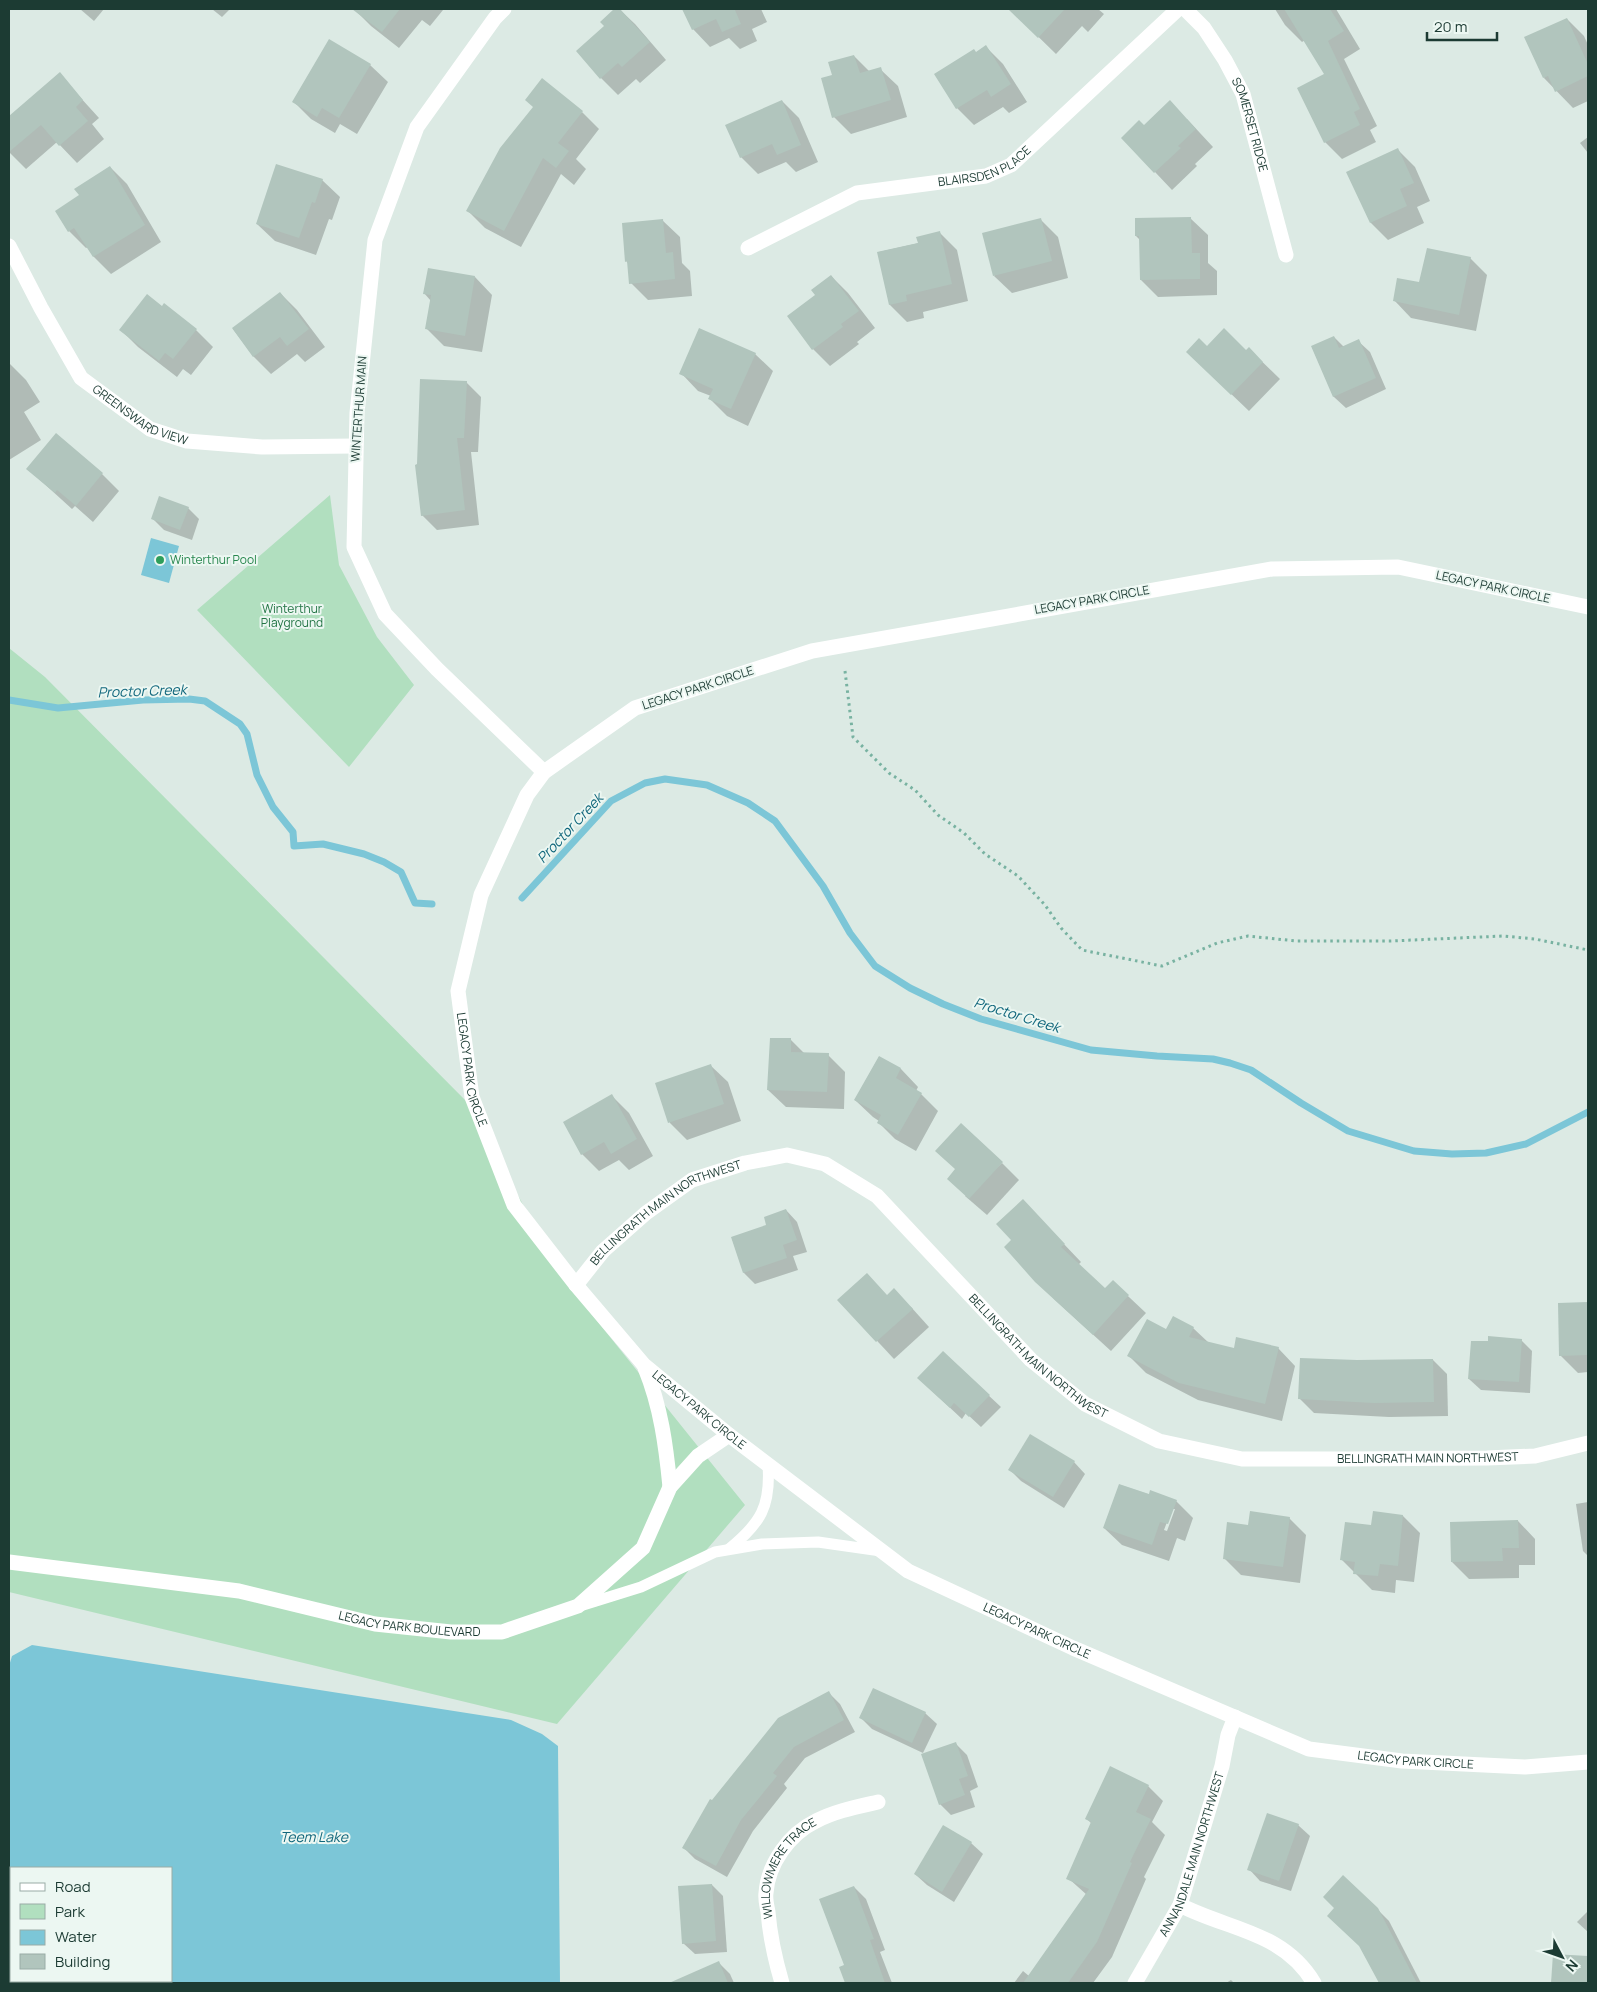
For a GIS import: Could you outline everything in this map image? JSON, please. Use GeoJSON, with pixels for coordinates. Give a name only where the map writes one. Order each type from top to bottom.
{"type":"FeatureCollection","features":[{"type":"Feature","properties":{"kind":"street","name":"WINTERTHUR MAIN"},"geometry":{"type":"LineString","coordinates":[[504,9],[495,18],[417,127],[375,240],[355,446],[354,547],[385,614],[437,669],[544,772]]}},
{"type":"Feature","properties":{"kind":"street","name":"BLAIRSDEN PLACE"},"geometry":{"type":"LineString","coordinates":[[748,248],[857,194],[986,176],[1011,165],[1178,9]]}},
{"type":"Feature","properties":{"kind":"street","name":"SOMERSET RIDGE"},"geometry":{"type":"LineString","coordinates":[[1186,9],[1204,28],[1225,60],[1243,94],[1286,255]]}},
{"type":"Feature","properties":{"kind":"street","name":"GREENSWARD VIEW"},"geometry":{"type":"LineString","coordinates":[[9,246],[41,308],[82,378],[150,429],[187,441],[252,446],[355,446]]}},
{"type":"Feature","properties":{"kind":"street","name":"LEGACY PARK CIRCLE"},"geometry":{"type":"LineString","coordinates":[[1588,608],[1398,567],[1272,569],[812,651],[635,708],[544,772],[527,795],[481,895],[458,991],[472,1097],[514,1205],[576,1285],[644,1365],[729,1435],[908,1571],[1072,1648],[1309,1749],[1402,1761],[1525,1767],[1588,1762]]}},
{"type":"Feature","properties":{"kind":"street","name":"BELLINGRATH MAIN NORTHWEST"},"geometry":{"type":"LineString","coordinates":[[576,1285],[603,1251],[646,1213],[692,1180],[745,1163],[787,1155],[825,1164],[877,1196],[1031,1360],[1085,1404],[1159,1441],[1242,1459],[1487,1458],[1535,1456],[1588,1443]]}},
{"type":"Feature","properties":{"kind":"street"},"geometry":{"type":"LineString","coordinates":[[644,1365],[653,1388],[665,1437],[670,1487]]}},
{"type":"Feature","properties":{"kind":"street","name":"LEGACY PARK BOULEVARD"},"geometry":{"type":"LineString","coordinates":[[9,1562],[239,1591],[375,1624],[450,1632],[502,1632],[578,1606],[643,1548],[670,1487],[698,1456],[729,1435]]}},
{"type":"Feature","properties":{"kind":"street","name":"ANNANDALE MAIN NORTHWEST"},"geometry":{"type":"LineString","coordinates":[[1135,1983],[1180,1906],[1222,1766],[1228,1735],[1235,1717]]}},
{"type":"Feature","properties":{"kind":"street","name":"WILLOWMERE TRACE"},"geometry":{"type":"LineString","coordinates":[[782,1983],[771,1945],[766,1894],[770,1876],[779,1854],[788,1842],[814,1821],[842,1810],[878,1802]]}},
{"type":"Feature","properties":{"kind":"street"},"geometry":{"type":"LineString","coordinates":[[1180,1906],[1196,1914],[1247,1930],[1292,1955],[1314,1983]]}},
{"type":"Feature","properties":{"kind":"lane"},"geometry":{"type":"LineString","coordinates":[[728,1550],[746,1535],[759,1518],[767,1501],[768,1464]]}},
{"type":"Feature","properties":{"kind":"lane"},"geometry":{"type":"LineString","coordinates":[[578,1606],[641,1587],[715,1552],[762,1544],[818,1542],[881,1551]]}},
{"type":"Feature","properties":{"kind":"path"},"geometry":{"type":"LineString","coordinates":[[844,672],[853,737],[889,773],[915,790],[938,815],[964,833],[985,854],[1018,876],[1082,950],[1162,966],[1217,943],[1248,936],[1296,941],[1391,941],[1503,936],[1535,939],[1588,950]]}},
{"type":"Feature","properties":{"kind":"green space","name":"Winterthur Playground"},"geometry":{"type":"Polygon","coordinates":[[[330,495],[339,565],[377,637],[414,685],[349,767],[197,610],[330,495]]]}},
{"type":"Feature","properties":{"kind":"green space"},"geometry":{"type":"Polygon","coordinates":[[[9,648],[45,677],[470,1105],[561,1276],[745,1505],[557,1724],[9,1592],[9,648]]]}},
{"type":"Feature","properties":{"kind":"water","name":"Winterthur Pool"},"geometry":{"type":"Polygon","coordinates":[[[151,538],[179,546],[169,583],[141,575],[151,538]]]}},
{"type":"Feature","properties":{"kind":"water","name":"Teem Lake"},"geometry":{"type":"Polygon","coordinates":[[[32,1645],[511,1720],[542,1734],[558,1746],[560,1983],[37,1983],[172,1982],[172,1867],[10,1867],[10,1952],[9,1666],[12,1656],[32,1645]]]}},
{"type":"Feature","properties":{"kind":"building"},"geometry":{"type":"Polygon","coordinates":[[[352,9],[400,9],[382,32],[352,9]]]}},
{"type":"Feature","properties":{"kind":"building"},"geometry":{"type":"Polygon","coordinates":[[[614,9],[620,9],[650,42],[622,67],[618,63],[600,79],[576,51],[604,26],[600,22],[614,9]]]}},
{"type":"Feature","properties":{"kind":"building"},"geometry":{"type":"Polygon","coordinates":[[[682,9],[737,9],[735,10],[741,24],[722,32],[716,19],[692,30],[682,9]]]}},
{"type":"Feature","properties":{"kind":"building"},"geometry":{"type":"Polygon","coordinates":[[[1008,9],[1065,9],[1038,38],[1008,9]]]}},
{"type":"Feature","properties":{"kind":"building"},"geometry":{"type":"Polygon","coordinates":[[[1284,9],[1330,9],[1344,31],[1328,41],[1360,109],[1354,112],[1360,125],[1324,143],[1297,88],[1324,74],[1284,9]]]}},
{"type":"Feature","properties":{"kind":"building"},"geometry":{"type":"Polygon","coordinates":[[[1567,18],[1588,64],[1588,76],[1555,92],[1548,76],[1543,78],[1524,37],[1567,18]]]}},
{"type":"Feature","properties":{"kind":"building"},"geometry":{"type":"Polygon","coordinates":[[[329,39],[371,64],[339,118],[322,108],[317,117],[292,102],[329,39]]]}},
{"type":"Feature","properties":{"kind":"building"},"geometry":{"type":"Polygon","coordinates":[[[986,45],[1011,84],[991,97],[987,90],[956,109],[934,74],[974,49],[976,52],[986,45]]]}},
{"type":"Feature","properties":{"kind":"building"},"geometry":{"type":"Polygon","coordinates":[[[854,55],[860,73],[881,67],[891,100],[832,118],[821,78],[832,75],[828,62],[854,55]]]}},
{"type":"Feature","properties":{"kind":"building"},"geometry":{"type":"Polygon","coordinates":[[[60,72],[83,100],[76,107],[88,121],[59,146],[41,125],[9,152],[9,116],[60,72]]]}},
{"type":"Feature","properties":{"kind":"building"},"geometry":{"type":"Polygon","coordinates":[[[542,78],[583,111],[558,143],[569,151],[556,168],[543,158],[504,231],[466,211],[500,148],[533,107],[525,100],[542,78]]]}},
{"type":"Feature","properties":{"kind":"building"},"geometry":{"type":"Polygon","coordinates":[[[782,100],[801,145],[777,155],[772,144],[740,158],[725,125],[782,100]]]}},
{"type":"Feature","properties":{"kind":"building"},"geometry":{"type":"Polygon","coordinates":[[[1170,100],[1196,129],[1178,146],[1181,148],[1154,173],[1121,138],[1139,120],[1144,125],[1170,100]]]}},
{"type":"Feature","properties":{"kind":"building"},"geometry":{"type":"Polygon","coordinates":[[[1398,148],[1414,183],[1400,189],[1407,206],[1370,223],[1346,172],[1398,148]]]}},
{"type":"Feature","properties":{"kind":"building"},"geometry":{"type":"Polygon","coordinates":[[[276,164],[323,179],[315,203],[312,202],[299,238],[256,224],[276,164]]]}},
{"type":"Feature","properties":{"kind":"building"},"geometry":{"type":"Polygon","coordinates":[[[110,166],[145,225],[93,257],[74,228],[68,232],[55,211],[79,195],[74,189],[110,166]]]}},
{"type":"Feature","properties":{"kind":"building"},"geometry":{"type":"Polygon","coordinates":[[[1191,217],[1192,253],[1200,253],[1200,279],[1140,280],[1139,236],[1135,236],[1135,218],[1191,217]]]}},
{"type":"Feature","properties":{"kind":"building"},"geometry":{"type":"Polygon","coordinates":[[[1041,218],[1052,261],[993,276],[982,233],[1041,218]]]}},
{"type":"Feature","properties":{"kind":"building"},"geometry":{"type":"Polygon","coordinates":[[[663,219],[666,253],[673,252],[675,279],[629,284],[622,223],[663,219]]]}},
{"type":"Feature","properties":{"kind":"building"},"geometry":{"type":"Polygon","coordinates":[[[940,231],[952,284],[906,295],[907,301],[889,305],[877,252],[918,243],[916,237],[940,231]]]}},
{"type":"Feature","properties":{"kind":"building"},"geometry":{"type":"Polygon","coordinates":[[[1427,248],[1471,257],[1459,315],[1393,301],[1397,278],[1419,282],[1427,248]]]}},
{"type":"Feature","properties":{"kind":"building"},"geometry":{"type":"Polygon","coordinates":[[[428,268],[475,276],[465,336],[425,329],[431,295],[423,294],[428,268]]]}},
{"type":"Feature","properties":{"kind":"building"},"geometry":{"type":"Polygon","coordinates":[[[831,275],[859,311],[841,324],[843,327],[812,350],[787,316],[815,295],[811,290],[831,275]]]}},
{"type":"Feature","properties":{"kind":"building"},"geometry":{"type":"Polygon","coordinates":[[[280,292],[309,329],[287,346],[280,337],[253,357],[232,328],[280,292]]]}},
{"type":"Feature","properties":{"kind":"building"},"geometry":{"type":"Polygon","coordinates":[[[147,294],[162,306],[164,303],[197,329],[173,359],[165,353],[159,361],[119,330],[147,294]]]}},
{"type":"Feature","properties":{"kind":"building"},"geometry":{"type":"Polygon","coordinates":[[[699,328],[756,353],[731,409],[708,399],[713,389],[679,374],[699,328]]]}},
{"type":"Feature","properties":{"kind":"building"},"geometry":{"type":"Polygon","coordinates":[[[1224,328],[1246,350],[1249,347],[1263,362],[1231,395],[1186,352],[1199,338],[1207,346],[1224,328]]]}},
{"type":"Feature","properties":{"kind":"building"},"geometry":{"type":"Polygon","coordinates":[[[1334,336],[1339,348],[1359,339],[1376,378],[1333,397],[1311,346],[1334,336]]]}},
{"type":"Feature","properties":{"kind":"building"},"geometry":{"type":"Polygon","coordinates":[[[420,379],[467,381],[464,438],[457,438],[465,510],[421,516],[415,465],[417,464],[420,379]]]}},
{"type":"Feature","properties":{"kind":"building"},"geometry":{"type":"Polygon","coordinates":[[[56,433],[103,473],[76,506],[57,490],[55,493],[26,469],[56,433]]]}},
{"type":"Feature","properties":{"kind":"building"},"geometry":{"type":"Polygon","coordinates":[[[159,496],[189,507],[180,530],[151,519],[159,496]]]}},
{"type":"Feature","properties":{"kind":"building"},"geometry":{"type":"Polygon","coordinates":[[[770,1038],[791,1038],[791,1052],[829,1053],[827,1092],[767,1090],[770,1038]]]}},
{"type":"Feature","properties":{"kind":"building"},"geometry":{"type":"Polygon","coordinates":[[[879,1056],[901,1068],[896,1078],[922,1093],[898,1135],[877,1123],[881,1115],[854,1100],[879,1056]]]}},
{"type":"Feature","properties":{"kind":"building"},"geometry":{"type":"Polygon","coordinates":[[[711,1064],[724,1104],[668,1123],[655,1083],[711,1064]]]}},
{"type":"Feature","properties":{"kind":"building"},"geometry":{"type":"Polygon","coordinates":[[[612,1094],[637,1139],[611,1154],[604,1142],[581,1155],[563,1122],[612,1094]]]}},
{"type":"Feature","properties":{"kind":"building"},"geometry":{"type":"Polygon","coordinates":[[[961,1123],[1003,1162],[969,1199],[947,1179],[955,1169],[935,1151],[961,1123]]]}},
{"type":"Feature","properties":{"kind":"building"},"geometry":{"type":"Polygon","coordinates":[[[1023,1199],[1065,1244],[1061,1247],[1105,1288],[1113,1280],[1129,1295],[1093,1335],[1035,1282],[1004,1247],[1011,1240],[996,1224],[1023,1199]]]}},
{"type":"Feature","properties":{"kind":"building"},"geometry":{"type":"Polygon","coordinates":[[[786,1209],[797,1240],[783,1245],[787,1258],[743,1273],[731,1237],[766,1225],[764,1217],[786,1209]]]}},
{"type":"Feature","properties":{"kind":"building"},"geometry":{"type":"Polygon","coordinates":[[[867,1273],[887,1295],[894,1288],[913,1309],[876,1342],[837,1300],[867,1273]]]}},
{"type":"Feature","properties":{"kind":"building"},"geometry":{"type":"Polygon","coordinates":[[[1588,1302],[1588,1355],[1559,1356],[1558,1303],[1588,1302]]]}},
{"type":"Feature","properties":{"kind":"building"},"geometry":{"type":"Polygon","coordinates":[[[1173,1316],[1194,1327],[1189,1337],[1234,1348],[1236,1337],[1279,1347],[1265,1404],[1179,1383],[1127,1356],[1147,1319],[1166,1329],[1173,1316]]]}},
{"type":"Feature","properties":{"kind":"building"},"geometry":{"type":"Polygon","coordinates":[[[1488,1336],[1522,1339],[1519,1382],[1468,1379],[1471,1341],[1488,1341],[1488,1336]]]}},
{"type":"Feature","properties":{"kind":"building"},"geometry":{"type":"Polygon","coordinates":[[[943,1351],[990,1395],[969,1417],[954,1403],[950,1408],[917,1378],[943,1351]]]}},
{"type":"Feature","properties":{"kind":"building"},"geometry":{"type":"Polygon","coordinates":[[[1300,1358],[1357,1360],[1433,1359],[1434,1402],[1374,1403],[1298,1399],[1300,1358]]]}},
{"type":"Feature","properties":{"kind":"building"},"geometry":{"type":"Polygon","coordinates":[[[1030,1434],[1075,1461],[1053,1497],[1008,1470],[1030,1434]]]}},
{"type":"Feature","properties":{"kind":"building"},"geometry":{"type":"Polygon","coordinates":[[[1119,1484],[1149,1494],[1150,1490],[1177,1500],[1168,1524],[1160,1522],[1152,1545],[1103,1528],[1119,1484]]]}},
{"type":"Feature","properties":{"kind":"building"},"geometry":{"type":"Polygon","coordinates":[[[1250,1511],[1290,1517],[1283,1567],[1223,1559],[1227,1522],[1248,1525],[1250,1511]]]}},
{"type":"Feature","properties":{"kind":"building"},"geometry":{"type":"Polygon","coordinates":[[[1373,1511],[1403,1515],[1398,1566],[1380,1564],[1378,1576],[1353,1574],[1355,1562],[1340,1560],[1345,1522],[1371,1525],[1373,1511]]]}},
{"type":"Feature","properties":{"kind":"building"},"geometry":{"type":"Polygon","coordinates":[[[1518,1520],[1519,1548],[1502,1548],[1503,1561],[1451,1562],[1450,1522],[1518,1520]]]}},
{"type":"Feature","properties":{"kind":"building"},"geometry":{"type":"Polygon","coordinates":[[[873,1688],[926,1712],[912,1743],[859,1718],[873,1688]]]}},
{"type":"Feature","properties":{"kind":"building"},"geometry":{"type":"Polygon","coordinates":[[[829,1691],[844,1720],[794,1747],[773,1773],[777,1776],[741,1820],[716,1866],[682,1848],[710,1799],[712,1800],[778,1718],[829,1691]]]}},
{"type":"Feature","properties":{"kind":"building"},"geometry":{"type":"Polygon","coordinates":[[[956,1742],[968,1776],[959,1779],[965,1795],[939,1805],[921,1754],[956,1742]]]}},
{"type":"Feature","properties":{"kind":"building"},"geometry":{"type":"Polygon","coordinates":[[[1110,1766],[1149,1785],[1136,1812],[1151,1819],[1130,1862],[1132,1863],[1097,1942],[1068,1983],[1023,1983],[1089,1889],[1066,1879],[1091,1822],[1085,1819],[1110,1766]]]}},
{"type":"Feature","properties":{"kind":"building"},"geometry":{"type":"Polygon","coordinates":[[[1267,1813],[1299,1824],[1279,1881],[1247,1870],[1267,1813]]]}},
{"type":"Feature","properties":{"kind":"building"},"geometry":{"type":"Polygon","coordinates":[[[943,1825],[972,1842],[942,1892],[914,1874],[943,1825]]]}},
{"type":"Feature","properties":{"kind":"building"},"geometry":{"type":"Polygon","coordinates":[[[1343,1875],[1378,1908],[1417,1983],[1379,1983],[1359,1946],[1327,1916],[1334,1908],[1323,1897],[1343,1875]]]}},
{"type":"Feature","properties":{"kind":"building"},"geometry":{"type":"Polygon","coordinates":[[[712,1884],[716,1941],[682,1944],[678,1886],[712,1884]]]}},
{"type":"Feature","properties":{"kind":"building"},"geometry":{"type":"Polygon","coordinates":[[[854,1886],[874,1939],[870,1940],[885,1983],[845,1983],[839,1967],[844,1965],[819,1899],[854,1886]]]}},
{"type":"Feature","properties":{"kind":"building"},"geometry":{"type":"Polygon","coordinates":[[[1553,1954],[1588,1956],[1588,1983],[1551,1983],[1553,1954]]]}},
{"type":"Feature","properties":{"kind":"building"},"geometry":{"type":"Polygon","coordinates":[[[719,1961],[728,1983],[669,1983],[719,1961]]]}},
{"type":"Feature","properties":{"kind":"waterway","name":"Proctor Creek"},"geometry":{"type":"LineString","coordinates":[[9,700],[58,708],[143,700],[189,699],[205,701],[240,724],[247,734],[257,775],[273,807],[293,832],[294,846],[323,844],[364,854],[384,862],[401,872],[415,903],[432,904]]}},
{"type":"Feature","properties":{"kind":"waterway","name":"Proctor Creek"},"geometry":{"type":"LineString","coordinates":[[522,898],[611,801],[645,783],[665,779],[707,785],[748,803],[775,821],[823,886],[850,933],[875,966],[910,988],[981,1019],[1091,1050],[1213,1059],[1230,1063],[1251,1070],[1348,1131],[1414,1151],[1452,1154],[1486,1153],[1526,1144],[1588,1112]]}},
{"type":"Feature","properties":{"kind":"place","name":"Winterthur Pool"},"geometry":{"type":"Point","coordinates":[160,560]}}]}
